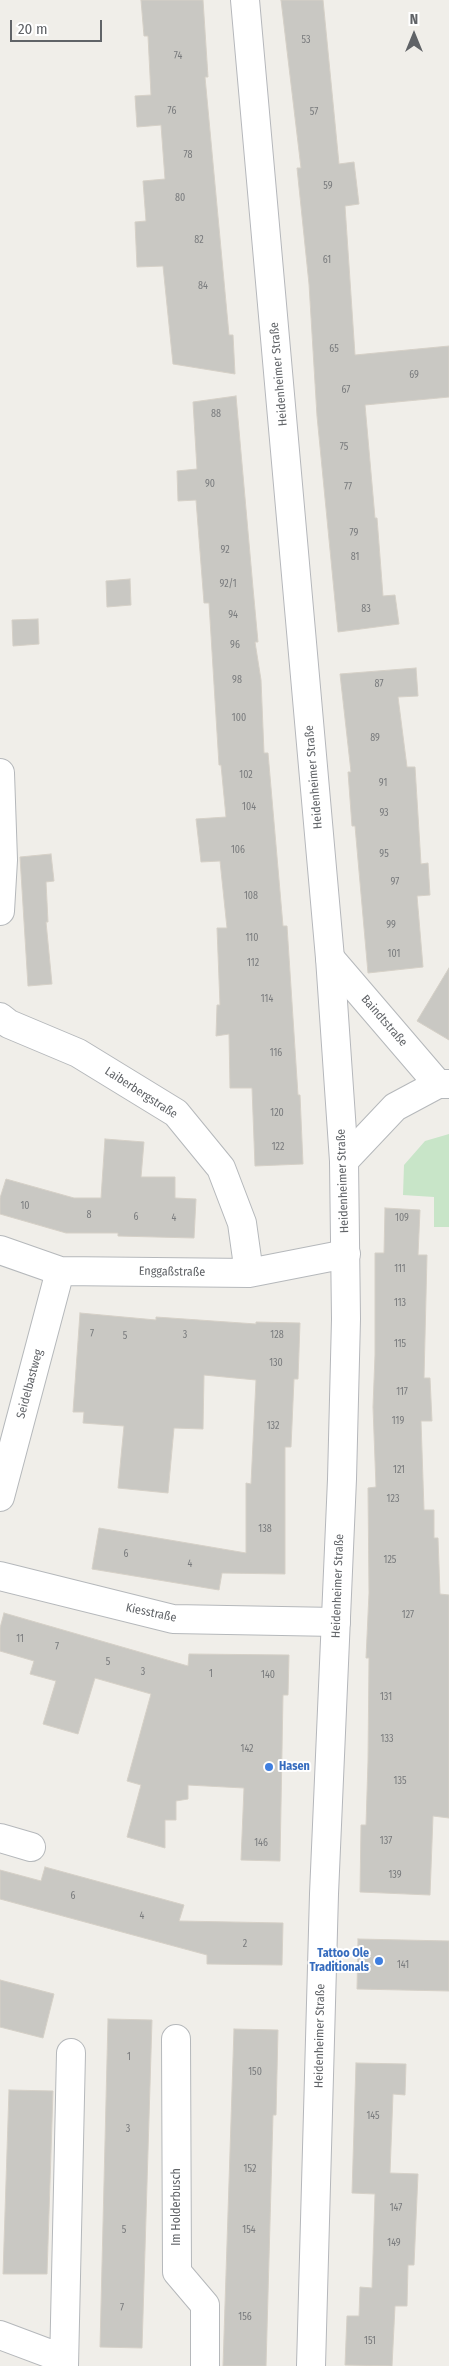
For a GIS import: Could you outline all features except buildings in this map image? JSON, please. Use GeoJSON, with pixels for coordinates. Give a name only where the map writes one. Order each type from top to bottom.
{"type":"FeatureCollection","features":[{"type":"Feature","properties":{"kind":"street","name":"Heidenheimer Straße"},"geometry":{"type":"LineString","coordinates":[[245,0],[330,958],[344,1161],[346,1254],[343,1451],[324,1894],[311,2366]]}},
{"type":"Feature","properties":{"kind":"street"},"geometry":{"type":"LineString","coordinates":[[0,773],[3,860],[0,911]]}},
{"type":"Feature","properties":{"kind":"street","name":"Baindtstraße"},"geometry":{"type":"LineString","coordinates":[[330,958],[444,1084],[396,1107],[344,1161]]}},
{"type":"Feature","properties":{"kind":"street","name":"Laiberbergstraße"},"geometry":{"type":"LineString","coordinates":[[0,1017],[9,1024],[78,1054],[176,1113],[221,1168],[242,1223],[249,1273]]}},
{"type":"Feature","properties":{"kind":"street","name":"Enggaßstraße"},"geometry":{"type":"LineString","coordinates":[[0,1250],[60,1271],[249,1273],[346,1254]]}},
{"type":"Feature","properties":{"kind":"street","name":"Seidelbastweg"},"geometry":{"type":"LineString","coordinates":[[0,1498],[60,1271]]}},
{"type":"Feature","properties":{"kind":"street","name":"Kiesstraße"},"geometry":{"type":"LineString","coordinates":[[0,1576],[173,1619],[336,1622]]}},
{"type":"Feature","properties":{"kind":"street"},"geometry":{"type":"LineString","coordinates":[[0,1838],[31,1847]]}},
{"type":"Feature","properties":{"kind":"street","name":"Im Holderbusch"},"geometry":{"type":"LineString","coordinates":[[176,2039],[177,2272],[205,2305],[205,2366]]}},
{"type":"Feature","properties":{"kind":"street"},"geometry":{"type":"LineString","coordinates":[[0,2335],[64,2362],[71,2053]]}},
{"type":"Feature","properties":{"kind":"green space"},"geometry":{"type":"Polygon","coordinates":[[[449,1134],[449,1227],[434,1227],[434,1197],[403,1195],[404,1165],[425,1141],[449,1134]]]}},
{"type":"Feature","properties":{"kind":"place","name":"Hasen"},"geometry":{"type":"Point","coordinates":[269,1767]}},
{"type":"Feature","properties":{"kind":"place","name":"Tattoo Ole Traditionals"},"geometry":{"type":"Point","coordinates":[379,1961]}}]}
